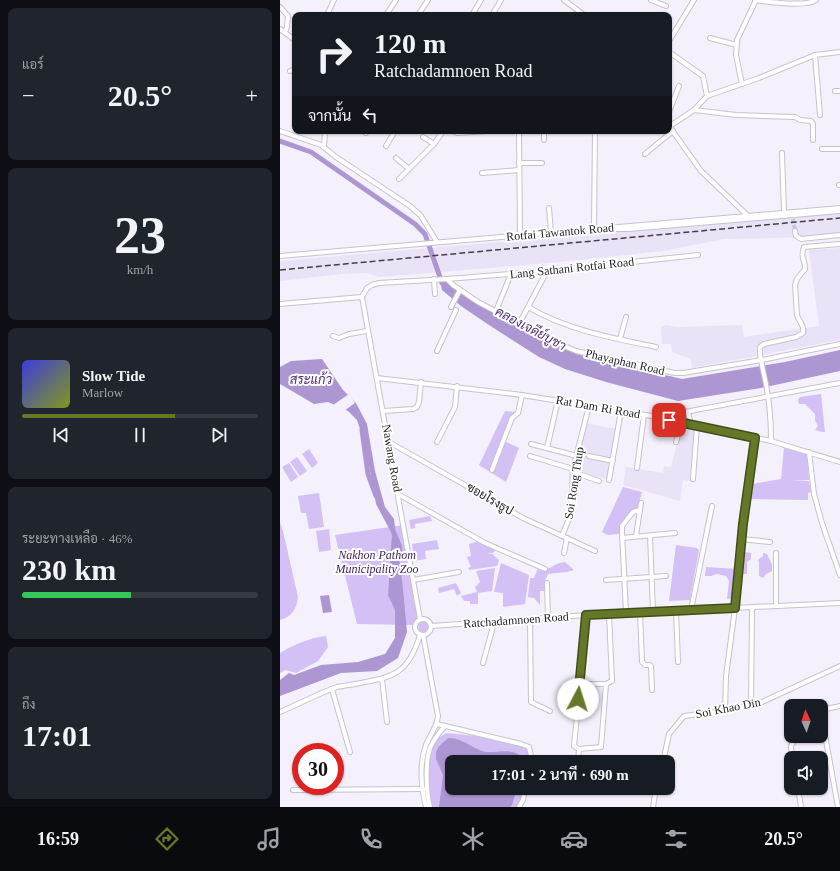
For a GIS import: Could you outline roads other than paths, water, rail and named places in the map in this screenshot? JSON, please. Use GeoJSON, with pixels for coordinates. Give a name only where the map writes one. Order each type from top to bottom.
{"type":"FeatureCollection","features":[{"type":"Feature","properties":{"kind":"street"},"geometry":{"type":"LineString","coordinates":[[328,12],[334,0]]}},
{"type":"Feature","properties":{"kind":"street"},"geometry":{"type":"LineString","coordinates":[[388,12],[396,0]]}},
{"type":"Feature","properties":{"kind":"street"},"geometry":{"type":"LineString","coordinates":[[420,12],[428,0]]}},
{"type":"Feature","properties":{"kind":"street"},"geometry":{"type":"LineString","coordinates":[[474,12],[481,0]]}},
{"type":"Feature","properties":{"kind":"street"},"geometry":{"type":"LineString","coordinates":[[494,12],[501,0]]}},
{"type":"Feature","properties":{"kind":"street"},"geometry":{"type":"LineString","coordinates":[[564,0],[580,12]]}},
{"type":"Feature","properties":{"kind":"street"},"geometry":{"type":"LineString","coordinates":[[651,0],[666,6]]}},
{"type":"Feature","properties":{"kind":"street"},"geometry":{"type":"LineString","coordinates":[[672,36],[694,0]]}},
{"type":"Feature","properties":{"kind":"street"},"geometry":{"type":"LineString","coordinates":[[742,84],[736,55],[737,40],[755,0],[810,3],[816,0]]}},
{"type":"Feature","properties":{"kind":"street"},"geometry":{"type":"LineString","coordinates":[[471,6],[476,9]]}},
{"type":"Feature","properties":{"kind":"street"},"geometry":{"type":"LineString","coordinates":[[280,7],[288,16],[285,32]]}},
{"type":"Feature","properties":{"kind":"street"},"geometry":{"type":"LineString","coordinates":[[280,29],[292,38]]}},
{"type":"Feature","properties":{"kind":"street"},"geometry":{"type":"LineString","coordinates":[[710,38],[737,45]]}},
{"type":"Feature","properties":{"kind":"street"},"geometry":{"type":"LineString","coordinates":[[672,124],[694,110],[707,96],[759,78],[815,55],[840,52]]}},
{"type":"Feature","properties":{"kind":"street"},"geometry":{"type":"LineString","coordinates":[[672,54],[703,76],[707,96]]}},
{"type":"Feature","properties":{"kind":"street"},"geometry":{"type":"LineString","coordinates":[[815,55],[820,115]]}},
{"type":"Feature","properties":{"kind":"street"},"geometry":{"type":"LineString","coordinates":[[672,104],[679,86]]}},
{"type":"Feature","properties":{"kind":"street"},"geometry":{"type":"LineString","coordinates":[[694,110],[736,115],[795,117],[800,120],[811,121],[813,124],[813,140]]}},
{"type":"Feature","properties":{"kind":"street"},"geometry":{"type":"LineString","coordinates":[[280,131],[321,144],[336,157],[410,206],[421,216],[437,242]]}},
{"type":"Feature","properties":{"kind":"street"},"geometry":{"type":"LineString","coordinates":[[673,131],[701,171],[748,216]]}},
{"type":"Feature","properties":{"kind":"street"},"geometry":{"type":"LineString","coordinates":[[324,147],[325,134]]}},
{"type":"Feature","properties":{"kind":"street"},"geometry":{"type":"LineString","coordinates":[[386,146],[393,134]]}},
{"type":"Feature","properties":{"kind":"street"},"geometry":{"type":"LineString","coordinates":[[399,180],[434,144],[441,134]]}},
{"type":"Feature","properties":{"kind":"street"},"geometry":{"type":"LineString","coordinates":[[519,134],[520,236]]}},
{"type":"Feature","properties":{"kind":"street"},"geometry":{"type":"LineString","coordinates":[[544,134],[544,140]]}},
{"type":"Feature","properties":{"kind":"street"},"geometry":{"type":"LineString","coordinates":[[594,229],[595,134]]}},
{"type":"Feature","properties":{"kind":"street"},"geometry":{"type":"LineString","coordinates":[[645,154],[669,134]]}},
{"type":"Feature","properties":{"kind":"street"},"geometry":{"type":"LineString","coordinates":[[423,137],[434,144]]}},
{"type":"Feature","properties":{"kind":"street"},"geometry":{"type":"LineString","coordinates":[[822,149],[840,149]]}},
{"type":"Feature","properties":{"kind":"street"},"geometry":{"type":"LineString","coordinates":[[782,153],[784,213]]}},
{"type":"Feature","properties":{"kind":"street"},"geometry":{"type":"LineString","coordinates":[[396,158],[409,169]]}},
{"type":"Feature","properties":{"kind":"street"},"geometry":{"type":"LineString","coordinates":[[519,163],[542,162]]}},
{"type":"Feature","properties":{"kind":"street"},"geometry":{"type":"LineString","coordinates":[[482,172],[519,170]]}},
{"type":"Feature","properties":{"kind":"street"},"geometry":{"type":"LineString","coordinates":[[549,208],[551,233]]}},
{"type":"Feature","properties":{"kind":"street","name":"Rotfai Tawantok Road"},"geometry":{"type":"LineString","coordinates":[[280,256],[840,208]]}},
{"type":"Feature","properties":{"kind":"street"},"geometry":{"type":"LineString","coordinates":[[602,228],[629,229],[793,217],[840,211]]}},
{"type":"Feature","properties":{"kind":"street"},"geometry":{"type":"LineString","coordinates":[[795,231],[796,236],[802,239],[840,235]]}},
{"type":"Feature","properties":{"kind":"street"},"geometry":{"type":"LineString","coordinates":[[771,441],[771,416],[762,360],[759,351],[760,347],[764,344],[796,337],[803,333],[803,327],[797,315],[795,285],[797,278],[805,269],[802,256],[804,247],[840,244]]}},
{"type":"Feature","properties":{"kind":"street","name":"Lang Sathani Rotfai Road"},"geometry":{"type":"LineString","coordinates":[[446,279],[547,271],[698,256]]}},
{"type":"Feature","properties":{"kind":"street"},"geometry":{"type":"LineString","coordinates":[[519,324],[547,271]]}},
{"type":"Feature","properties":{"kind":"street"},"geometry":{"type":"LineString","coordinates":[[496,311],[511,274]]}},
{"type":"Feature","properties":{"kind":"street"},"geometry":{"type":"LineString","coordinates":[[435,279],[435,294]]}},
{"type":"Feature","properties":{"kind":"street"},"geometry":{"type":"LineString","coordinates":[[280,304],[362,297],[364,291],[372,285],[380,283],[446,279]]}},
{"type":"Feature","properties":{"kind":"street","name":"Phayaphan Road"},"geometry":{"type":"LineString","coordinates":[[446,279],[459,291],[548,339],[576,351],[676,373],[762,360],[840,344]]}},
{"type":"Feature","properties":{"kind":"street"},"geometry":{"type":"LineString","coordinates":[[452,306],[459,291]]}},
{"type":"Feature","properties":{"kind":"street","name":"Nawang Road"},"geometry":{"type":"LineString","coordinates":[[362,297],[420,619],[416,622],[415,626],[416,631],[422,635],[438,716],[437,724],[425,749],[422,768],[426,807]]}},
{"type":"Feature","properties":{"kind":"street"},"geometry":{"type":"LineString","coordinates":[[528,307],[544,316],[590,332],[656,347]]}},
{"type":"Feature","properties":{"kind":"street"},"geometry":{"type":"LineString","coordinates":[[437,351],[456,310]]}},
{"type":"Feature","properties":{"kind":"street"},"geometry":{"type":"LineString","coordinates":[[620,339],[626,317]]}},
{"type":"Feature","properties":{"kind":"street"},"geometry":{"type":"LineString","coordinates":[[333,336],[339,338],[367,331]]}},
{"type":"Feature","properties":{"kind":"street","name":"Rat Dam Ri Road"},"geometry":{"type":"LineString","coordinates":[[377,378],[457,386],[522,395],[658,417],[840,383]]}},
{"type":"Feature","properties":{"kind":"street"},"geometry":{"type":"LineString","coordinates":[[383,411],[413,409],[417,407],[421,382]]}},
{"type":"Feature","properties":{"kind":"street"},"geometry":{"type":"LineString","coordinates":[[437,442],[455,407],[457,386]]}},
{"type":"Feature","properties":{"kind":"street"},"geometry":{"type":"LineString","coordinates":[[492,470],[512,418],[518,413],[522,395]]}},
{"type":"Feature","properties":{"kind":"street"},"geometry":{"type":"LineString","coordinates":[[547,448],[558,400]]}},
{"type":"Feature","properties":{"kind":"street","name":"Soi Rong Thup"},"geometry":{"type":"LineString","coordinates":[[562,536],[571,514],[573,470],[589,406]]}},
{"type":"Feature","properties":{"kind":"street"},"geometry":{"type":"LineString","coordinates":[[609,480],[621,412]]}},
{"type":"Feature","properties":{"kind":"street"},"geometry":{"type":"LineString","coordinates":[[688,412],[691,425]]}},
{"type":"Feature","properties":{"kind":"street"},"geometry":{"type":"LineString","coordinates":[[637,468],[644,415]]}},
{"type":"Feature","properties":{"kind":"street"},"geometry":{"type":"LineString","coordinates":[[658,417],[771,441],[840,462]]}},
{"type":"Feature","properties":{"kind":"street"},"geometry":{"type":"LineString","coordinates":[[676,442],[681,423]]}},
{"type":"Feature","properties":{"kind":"street"},"geometry":{"type":"LineString","coordinates":[[693,480],[697,426]]}},
{"type":"Feature","properties":{"kind":"street"},"geometry":{"type":"LineString","coordinates":[[725,711],[726,676],[735,608],[741,539],[755,438]]}},
{"type":"Feature","properties":{"kind":"street","name":"ซอยโรงธูป"},"geometry":{"type":"LineString","coordinates":[[389,442],[523,518],[595,551]]}},
{"type":"Feature","properties":{"kind":"street"},"geometry":{"type":"LineString","coordinates":[[530,444],[577,456]]}},
{"type":"Feature","properties":{"kind":"street"},"geometry":{"type":"LineString","coordinates":[[809,452],[814,494],[822,523],[840,575]]}},
{"type":"Feature","properties":{"kind":"street"},"geometry":{"type":"LineString","coordinates":[[530,456],[573,470],[599,481]]}},
{"type":"Feature","properties":{"kind":"street"},"geometry":{"type":"LineString","coordinates":[[589,456],[613,462]]}},
{"type":"Feature","properties":{"kind":"street"},"geometry":{"type":"LineString","coordinates":[[398,494],[485,543],[545,569]]}},
{"type":"Feature","properties":{"kind":"street"},"geometry":{"type":"LineString","coordinates":[[636,536],[641,503]]}},
{"type":"Feature","properties":{"kind":"street"},"geometry":{"type":"LineString","coordinates":[[691,610],[712,506]]}},
{"type":"Feature","properties":{"kind":"street"},"geometry":{"type":"LineString","coordinates":[[626,613],[622,526],[632,512],[640,510]]}},
{"type":"Feature","properties":{"kind":"street"},"geometry":{"type":"LineString","coordinates":[[622,538],[675,533]]}},
{"type":"Feature","properties":{"kind":"street"},"geometry":{"type":"LineString","coordinates":[[650,536],[653,612]]}},
{"type":"Feature","properties":{"kind":"street"},"geometry":{"type":"LineString","coordinates":[[564,553],[567,538]]}},
{"type":"Feature","properties":{"kind":"street"},"geometry":{"type":"LineString","coordinates":[[741,539],[770,542]]}},
{"type":"Feature","properties":{"kind":"street"},"geometry":{"type":"LineString","coordinates":[[776,553],[776,606]]}},
{"type":"Feature","properties":{"kind":"street"},"geometry":{"type":"LineString","coordinates":[[413,580],[459,572]]}},
{"type":"Feature","properties":{"kind":"street"},"geometry":{"type":"LineString","coordinates":[[606,580],[666,576]]}},
{"type":"Feature","properties":{"kind":"street"},"geometry":{"type":"LineString","coordinates":[[547,583],[548,618]]}},
{"type":"Feature","properties":{"kind":"street","name":"Ratchadamnoen Road"},"geometry":{"type":"LineString","coordinates":[[431,626],[494,623],[586,615],[840,603]]}},
{"type":"Feature","properties":{"kind":"street"},"geometry":{"type":"LineString","coordinates":[[751,705],[752,608]]}},
{"type":"Feature","properties":{"kind":"street"},"geometry":{"type":"LineString","coordinates":[[676,611],[678,662]]}},
{"type":"Feature","properties":{"kind":"street"},"geometry":{"type":"LineString","coordinates":[[640,612],[642,662],[645,665],[651,666],[652,690]]}},
{"type":"Feature","properties":{"kind":"street"},"geometry":{"type":"LineString","coordinates":[[580,684],[606,684],[611,682],[609,614]]}},
{"type":"Feature","properties":{"kind":"street"},"geometry":{"type":"LineString","coordinates":[[586,615],[574,746],[579,749],[601,747],[606,684]]}},
{"type":"Feature","properties":{"kind":"street"},"geometry":{"type":"LineString","coordinates":[[280,712],[337,687],[382,679],[400,671],[413,654],[422,635],[430,631],[431,626],[427,620],[420,619]]}},
{"type":"Feature","properties":{"kind":"street"},"geometry":{"type":"LineString","coordinates":[[530,619],[530,702],[550,711]]}},
{"type":"Feature","properties":{"kind":"street"},"geometry":{"type":"LineString","coordinates":[[483,663],[494,623]]}},
{"type":"Feature","properties":{"kind":"street","name":"Soi Khao Din"},"geometry":{"type":"LineString","coordinates":[[665,755],[670,734],[684,716],[725,711],[766,701],[840,666]]}},
{"type":"Feature","properties":{"kind":"street"},"geometry":{"type":"LineString","coordinates":[[382,679],[387,722]]}},
{"type":"Feature","properties":{"kind":"street"},"geometry":{"type":"LineString","coordinates":[[332,689],[350,752]]}},
{"type":"Feature","properties":{"kind":"street"},"geometry":{"type":"LineString","coordinates":[[828,709],[840,706]]}},
{"type":"Feature","properties":{"kind":"street"},"geometry":{"type":"LineString","coordinates":[[437,724],[444,727],[521,744],[529,747],[531,755]]}},
{"type":"Feature","properties":{"kind":"street"},"geometry":{"type":"LineString","coordinates":[[430,807],[426,776],[430,747],[444,727]]}},
{"type":"Feature","properties":{"kind":"street"},"geometry":{"type":"LineString","coordinates":[[826,743],[838,807]]}},
{"type":"Feature","properties":{"kind":"street"},"geometry":{"type":"LineString","coordinates":[[579,749],[579,755]]}},
{"type":"Feature","properties":{"kind":"street"},"geometry":{"type":"LineString","coordinates":[[344,790],[423,789]]}},
{"type":"Feature","properties":{"kind":"street"},"geometry":{"type":"LineString","coordinates":[[519,807],[523,795]]}},
{"type":"Feature","properties":{"kind":"street"},"geometry":{"type":"LineString","coordinates":[[653,807],[655,795]]}},
{"type":"Feature","properties":{"kind":"street"},"geometry":{"type":"LineString","coordinates":[[799,795],[801,807]]}},
{"type":"Feature","properties":{"kind":"water"},"geometry":{"type":"Polygon","coordinates":[[[440,281],[445,281],[466,296],[524,331],[577,354],[682,379],[785,362],[840,350],[840,371],[761,388],[678,401],[606,382],[565,369],[539,357],[461,306],[442,290],[440,281]]]}},
{"type":"Feature","properties":{"kind":"water","name":"สระแก้ว"},"geometry":{"type":"Polygon","coordinates":[[[322,359],[343,390],[356,403],[367,424],[375,471],[385,507],[394,519],[407,632],[398,658],[377,671],[341,673],[280,696],[280,680],[289,673],[294,675],[321,665],[358,662],[385,654],[395,638],[395,610],[388,595],[392,534],[376,504],[365,444],[357,420],[348,411],[328,402],[314,404],[280,384],[280,367],[291,361],[322,359]]]}},
{"type":"Feature","properties":{"kind":"water"},"geometry":{"type":"Polygon","coordinates":[[[329,595],[332,612],[323,613],[320,596],[329,595]]]}},
{"type":"Feature","properties":{"kind":"water"},"geometry":{"type":"Polygon","coordinates":[[[448,738],[453,738],[463,741],[482,751],[508,751],[518,754],[519,755],[445,755],[445,795],[515,795],[512,805],[510,807],[439,807],[443,775],[436,759],[436,752],[439,746],[448,738]]]}},
{"type":"Feature","properties":{"kind":"waterway","name":"คลองเจดีย์บูชา"},"geometry":{"type":"LineString","coordinates":[[280,141],[311,152],[415,224],[425,234],[442,283]]}},
{"type":"Feature","properties":{"kind":"waterway"},"geometry":{"type":"LineString","coordinates":[[362,430],[368,474],[376,496]]}},
{"type":"Feature","properties":{"kind":"waterway"},"geometry":{"type":"LineString","coordinates":[[394,533],[400,546],[400,551],[396,559]]}},
{"type":"Feature","properties":{"kind":"tunnel"},"geometry":{"type":"LineString","coordinates":[[793,219],[795,231]]}},
{"type":"Feature","properties":{"kind":"railway"},"geometry":{"type":"LineString","coordinates":[[280,270],[840,218]]}},
{"type":"Feature","properties":{"kind":"park label","name":"Nakhon Pathom Municipality Zoo"},"geometry":{"type":"Point","coordinates":[377,562]}}]}
